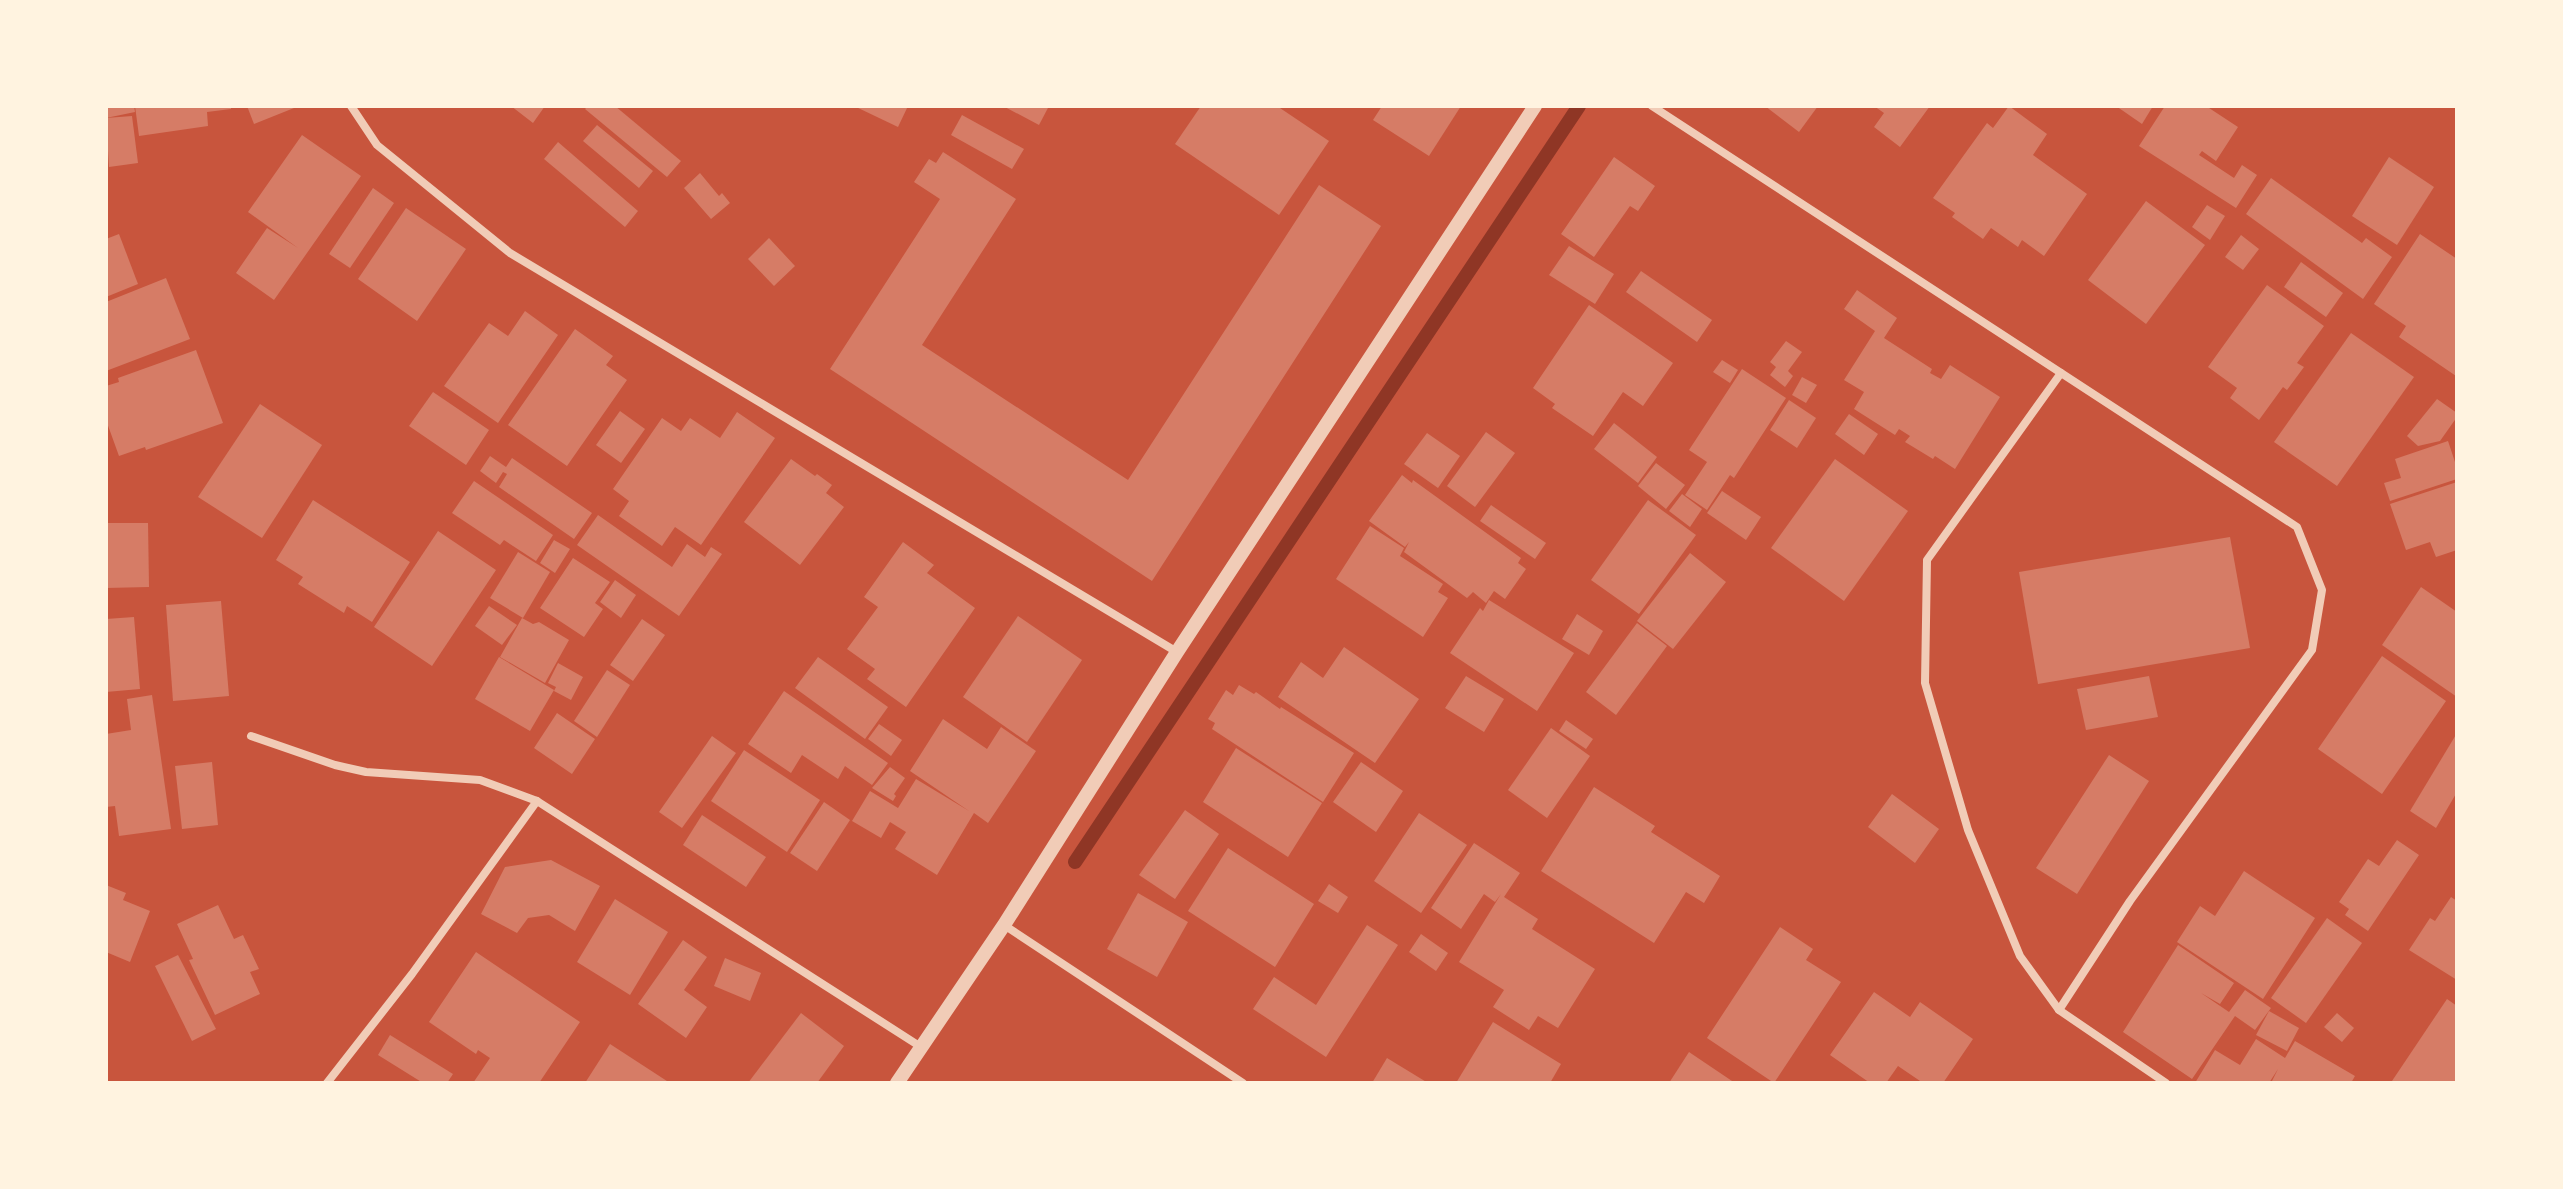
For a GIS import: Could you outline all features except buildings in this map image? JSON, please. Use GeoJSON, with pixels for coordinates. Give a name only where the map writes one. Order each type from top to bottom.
{"type":"FeatureCollection","features":[{"type":"Feature","properties":{"kind":"street"},"geometry":{"type":"LineString","coordinates":[[351,106],[377,145],[510,253],[1177,652]]}},
{"type":"Feature","properties":{"kind":"street"},"geometry":{"type":"LineString","coordinates":[[897,1083],[1004,925],[1177,652],[1535,106]]}},
{"type":"Feature","properties":{"kind":"street"},"geometry":{"type":"LineString","coordinates":[[1652,106],[2297,527],[2322,590],[2312,650],[2130,901],[2059,1010]]}},
{"type":"Feature","properties":{"kind":"street"},"geometry":{"type":"LineString","coordinates":[[2061,373],[1927,560],[1925,683],[1968,830],[2020,956],[2059,1010],[2166,1083]]}},
{"type":"Feature","properties":{"kind":"street"},"geometry":{"type":"LineString","coordinates":[[251,736],[335,765],[366,772],[480,780],[537,801],[921,1047]]}},
{"type":"Feature","properties":{"kind":"street"},"geometry":{"type":"LineString","coordinates":[[327,1083],[412,974],[537,801]]}},
{"type":"Feature","properties":{"kind":"street"},"geometry":{"type":"LineString","coordinates":[[1004,925],[1243,1083]]}},
{"type":"Feature","properties":{"kind":"waterway"},"geometry":{"type":"LineString","coordinates":[[1075,862],[1579,106]]}}]}
